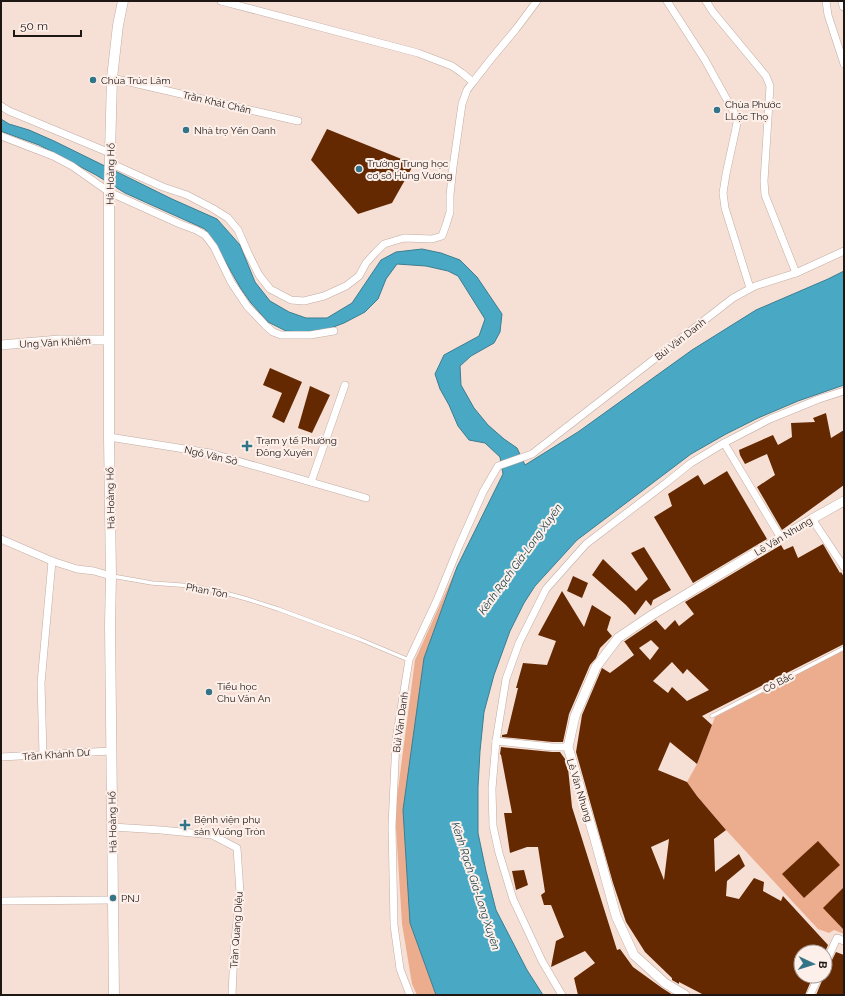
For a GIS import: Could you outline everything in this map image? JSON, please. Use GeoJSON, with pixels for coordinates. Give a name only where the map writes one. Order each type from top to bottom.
{"type":"FeatureCollection","features":[{"type":"Feature","properties":{"kind":"main road","name":"Hà Hoàng Hổ"},"geometry":{"type":"LineString","coordinates":[[114,995],[110,618],[109,191],[112,78],[118,25],[123,1]]}},
{"type":"Feature","properties":{"kind":"street"},"geometry":{"type":"LineString","coordinates":[[221,1],[418,53],[452,66],[473,82]]}},
{"type":"Feature","properties":{"kind":"street"},"geometry":{"type":"LineString","coordinates":[[1,106],[163,187],[188,195],[228,218],[238,230],[259,275],[270,289],[291,300],[304,302],[324,296],[346,286],[359,276],[366,263],[384,244],[404,238],[432,239],[442,236],[450,212],[453,167],[462,104],[467,90],[537,1]]}},
{"type":"Feature","properties":{"kind":"street"},"geometry":{"type":"LineString","coordinates":[[667,1],[705,60],[736,116],[736,128],[723,193],[725,208],[752,287]]}},
{"type":"Feature","properties":{"kind":"street"},"geometry":{"type":"LineString","coordinates":[[706,1],[713,12],[769,80],[770,86],[764,181],[765,195],[794,274]]}},
{"type":"Feature","properties":{"kind":"street"},"geometry":{"type":"LineString","coordinates":[[826,1],[828,15],[844,64]]}},
{"type":"Feature","properties":{"kind":"street"},"geometry":{"type":"LineString","coordinates":[[843,1],[844,6]]}},
{"type":"Feature","properties":{"kind":"street","name":"Trần Khát Chân"},"geometry":{"type":"LineString","coordinates":[[112,78],[298,121]]}},
{"type":"Feature","properties":{"kind":"street"},"geometry":{"type":"LineString","coordinates":[[1,136],[53,156],[72,166],[109,191],[200,232],[214,247],[231,282],[247,306],[273,332],[281,335],[310,335],[334,331]]}},
{"type":"Feature","properties":{"kind":"street","name":"Bùi Văn Danh"},"geometry":{"type":"LineString","coordinates":[[410,995],[400,969],[394,925],[392,826],[396,740],[409,660],[437,600],[482,492],[498,466],[532,454],[734,298],[752,287],[794,274],[844,251]]}},
{"type":"Feature","properties":{"kind":"street","name":"Ung Văn Khiêm"},"geometry":{"type":"LineString","coordinates":[[1,345],[59,340],[109,340]]}},
{"type":"Feature","properties":{"kind":"street"},"geometry":{"type":"LineString","coordinates":[[311,482],[345,385]]}},
{"type":"Feature","properties":{"kind":"street"},"geometry":{"type":"LineString","coordinates":[[562,995],[542,961],[516,905],[499,853],[493,826],[492,789],[496,741],[506,679],[519,643],[546,589],[586,544],[666,484],[691,463],[724,443],[770,419],[819,399],[844,391]]}},
{"type":"Feature","properties":{"kind":"street","name":"Ngô Văn Sở"},"geometry":{"type":"LineString","coordinates":[[109,437],[210,453],[366,498]]}},
{"type":"Feature","properties":{"kind":"street"},"geometry":{"type":"LineString","coordinates":[[724,443],[781,538]]}},
{"type":"Feature","properties":{"kind":"street","name":"Lê Văn Nhung"},"geometry":{"type":"LineString","coordinates":[[685,995],[665,983],[634,955],[616,916],[568,747],[575,716],[596,668],[618,638],[652,615],[844,501]]}},
{"type":"Feature","properties":{"kind":"street"},"geometry":{"type":"LineString","coordinates":[[812,519],[844,567]]}},
{"type":"Feature","properties":{"kind":"street","name":"Phan Tôn"},"geometry":{"type":"LineString","coordinates":[[1,539],[77,570],[94,571],[111,576]]}},
{"type":"Feature","properties":{"kind":"street"},"geometry":{"type":"LineString","coordinates":[[42,755],[41,683],[52,561]]}},
{"type":"Feature","properties":{"kind":"street"},"geometry":{"type":"LineString","coordinates":[[496,741],[552,747],[568,747]]}},
{"type":"Feature","properties":{"kind":"street","name":"Trần Khánh Dư"},"geometry":{"type":"LineString","coordinates":[[1,758],[111,751]]}},
{"type":"Feature","properties":{"kind":"street","name":"Trần Quang Diệu"},"geometry":{"type":"LineString","coordinates":[[112,827],[212,835],[237,848],[240,892],[234,950],[232,995]]}},
{"type":"Feature","properties":{"kind":"street"},"geometry":{"type":"LineString","coordinates":[[1,902],[112,900]]}},
{"type":"Feature","properties":{"kind":"street"},"geometry":{"type":"LineString","coordinates":[[833,947],[837,938],[844,941]]}},
{"type":"Feature","properties":{"kind":"street"},"geometry":{"type":"LineString","coordinates":[[810,995],[815,984]]}},
{"type":"Feature","properties":{"kind":"lane","name":"Phan Tôn"},"geometry":{"type":"LineString","coordinates":[[111,576],[152,583],[193,586],[247,599],[359,639],[409,660]]}},
{"type":"Feature","properties":{"kind":"lane","name":"Cô Bắc"},"geometry":{"type":"LineString","coordinates":[[712,716],[844,648]]}},
{"type":"Feature","properties":{"kind":"shaded area"},"geometry":{"type":"Polygon","coordinates":[[[457,567],[424,658],[410,923],[436,995],[417,995],[412,984],[402,924],[395,812],[415,660],[457,567]]]}},
{"type":"Feature","properties":{"kind":"shaded area"},"geometry":{"type":"Polygon","coordinates":[[[844,650],[844,934],[834,930],[829,933],[818,929],[726,830],[687,782],[697,764],[715,717],[844,650]]]}},
{"type":"Feature","properties":{"kind":"water","name":"Kênh Rạch Giá-Long Xuyên"},"geometry":{"type":"Polygon","coordinates":[[[1,119],[9,124],[29,130],[54,141],[172,199],[217,219],[240,245],[255,282],[270,301],[289,312],[306,318],[327,318],[352,303],[381,260],[396,252],[422,249],[441,253],[460,260],[477,277],[502,314],[500,332],[494,343],[471,356],[460,366],[461,385],[474,408],[488,425],[517,448],[525,465],[578,432],[692,350],[756,310],[844,271],[844,385],[798,401],[758,418],[691,454],[577,540],[535,586],[524,603],[510,631],[494,675],[484,712],[478,787],[478,833],[496,910],[527,970],[543,995],[436,995],[410,923],[403,810],[424,658],[457,567],[503,474],[500,457],[485,443],[469,440],[458,426],[440,389],[435,374],[444,355],[479,336],[485,319],[458,276],[448,271],[426,266],[397,264],[386,279],[378,299],[365,312],[344,323],[328,329],[305,332],[286,331],[268,322],[251,303],[205,229],[125,193],[96,175],[39,145],[1,131],[1,119]]]}},
{"type":"Feature","properties":{"kind":"building"},"geometry":{"type":"Polygon","coordinates":[[[327,129],[414,164],[392,203],[358,214],[311,160],[327,129]]]}},
{"type":"Feature","properties":{"kind":"building"},"geometry":{"type":"Polygon","coordinates":[[[270,368],[302,382],[284,423],[272,417],[282,393],[263,385],[270,368]]]}},
{"type":"Feature","properties":{"kind":"building"},"geometry":{"type":"Polygon","coordinates":[[[310,386],[330,395],[312,433],[298,428],[310,386]]]}},
{"type":"Feature","properties":{"kind":"building"},"geometry":{"type":"Polygon","coordinates":[[[826,413],[831,438],[844,430],[844,485],[782,530],[757,487],[775,475],[767,454],[745,464],[739,450],[773,435],[778,445],[792,437],[791,423],[815,422],[813,418],[826,413]]]}},
{"type":"Feature","properties":{"kind":"building"},"geometry":{"type":"Polygon","coordinates":[[[727,471],[767,539],[693,583],[654,517],[672,506],[668,494],[698,475],[704,485],[727,471]]]}},
{"type":"Feature","properties":{"kind":"building"},"geometry":{"type":"Polygon","coordinates":[[[823,544],[840,573],[841,572],[844,577],[844,644],[702,716],[712,725],[697,764],[670,742],[658,770],[687,782],[726,830],[714,839],[715,872],[739,854],[745,866],[727,881],[726,896],[739,899],[754,878],[764,882],[763,891],[781,901],[783,896],[827,944],[793,944],[793,984],[810,984],[805,995],[704,995],[672,980],[672,978],[645,952],[626,922],[613,883],[576,752],[582,715],[602,668],[610,673],[634,655],[624,641],[656,620],[665,630],[675,620],[679,626],[694,614],[685,602],[781,545],[784,550],[793,546],[798,558],[823,544]],[[651,640],[639,648],[650,660],[659,648],[651,640]],[[672,662],[653,681],[668,693],[672,687],[687,701],[709,690],[687,669],[683,674],[672,662]],[[669,839],[651,847],[664,880],[669,839]]]}},
{"type":"Feature","properties":{"kind":"building"},"geometry":{"type":"Polygon","coordinates":[[[644,547],[671,590],[653,600],[651,606],[646,600],[635,615],[592,575],[603,559],[636,591],[648,579],[631,553],[644,547]]]}},
{"type":"Feature","properties":{"kind":"building"},"geometry":{"type":"Polygon","coordinates":[[[573,576],[588,583],[582,598],[567,591],[573,576]]]}},
{"type":"Feature","properties":{"kind":"building"},"geometry":{"type":"Polygon","coordinates":[[[562,591],[584,627],[592,605],[611,617],[607,630],[612,636],[600,648],[596,658],[590,665],[569,714],[563,742],[502,737],[502,735],[507,734],[518,688],[516,688],[523,663],[547,665],[556,641],[538,635],[562,591]]]}},
{"type":"Feature","properties":{"kind":"building"},"geometry":{"type":"Polygon","coordinates":[[[501,747],[560,752],[565,759],[568,768],[572,807],[617,950],[620,949],[633,967],[673,995],[578,995],[574,978],[595,963],[585,951],[551,967],[556,941],[564,937],[551,905],[544,905],[541,895],[545,892],[538,847],[527,847],[510,853],[504,813],[512,813],[500,754],[501,747]]]}},
{"type":"Feature","properties":{"kind":"building"},"geometry":{"type":"Polygon","coordinates":[[[818,841],[840,865],[804,898],[782,874],[818,841]]]}},
{"type":"Feature","properties":{"kind":"building"},"geometry":{"type":"Polygon","coordinates":[[[524,870],[528,885],[516,890],[512,871],[524,870]]]}},
{"type":"Feature","properties":{"kind":"building"},"geometry":{"type":"Polygon","coordinates":[[[844,887],[844,930],[823,908],[844,887]]]}},
{"type":"Feature","properties":{"kind":"building"},"geometry":{"type":"Polygon","coordinates":[[[836,952],[844,955],[844,995],[816,995],[821,984],[833,984],[833,958],[836,952]]]}},
{"type":"Feature","properties":{"kind":"place","name":"Chùa Trúc Lâm"},"geometry":{"type":"Point","coordinates":[93,80]}},
{"type":"Feature","properties":{"kind":"place","name":"Chùa Phước LLộc Thọ"},"geometry":{"type":"Point","coordinates":[717,110]}},
{"type":"Feature","properties":{"kind":"place","name":"Nhà trọ Yến Oanh"},"geometry":{"type":"Point","coordinates":[186,130]}},
{"type":"Feature","properties":{"kind":"place","name":"Trường Trung học cơ sở Hùng Vương"},"geometry":{"type":"Point","coordinates":[359,169]}},
{"type":"Feature","properties":{"kind":"place","name":"Trạm y tế Phường Đông Xuyên"},"geometry":{"type":"Point","coordinates":[247,446]}},
{"type":"Feature","properties":{"kind":"place","name":"Tiểu học Chu Văn An"},"geometry":{"type":"Point","coordinates":[209,692]}},
{"type":"Feature","properties":{"kind":"place","name":"Bệnh viện phụ sản Vuông Tròn"},"geometry":{"type":"Point","coordinates":[185,825]}},
{"type":"Feature","properties":{"kind":"place","name":"PNJ"},"geometry":{"type":"Point","coordinates":[113,898]}}]}
